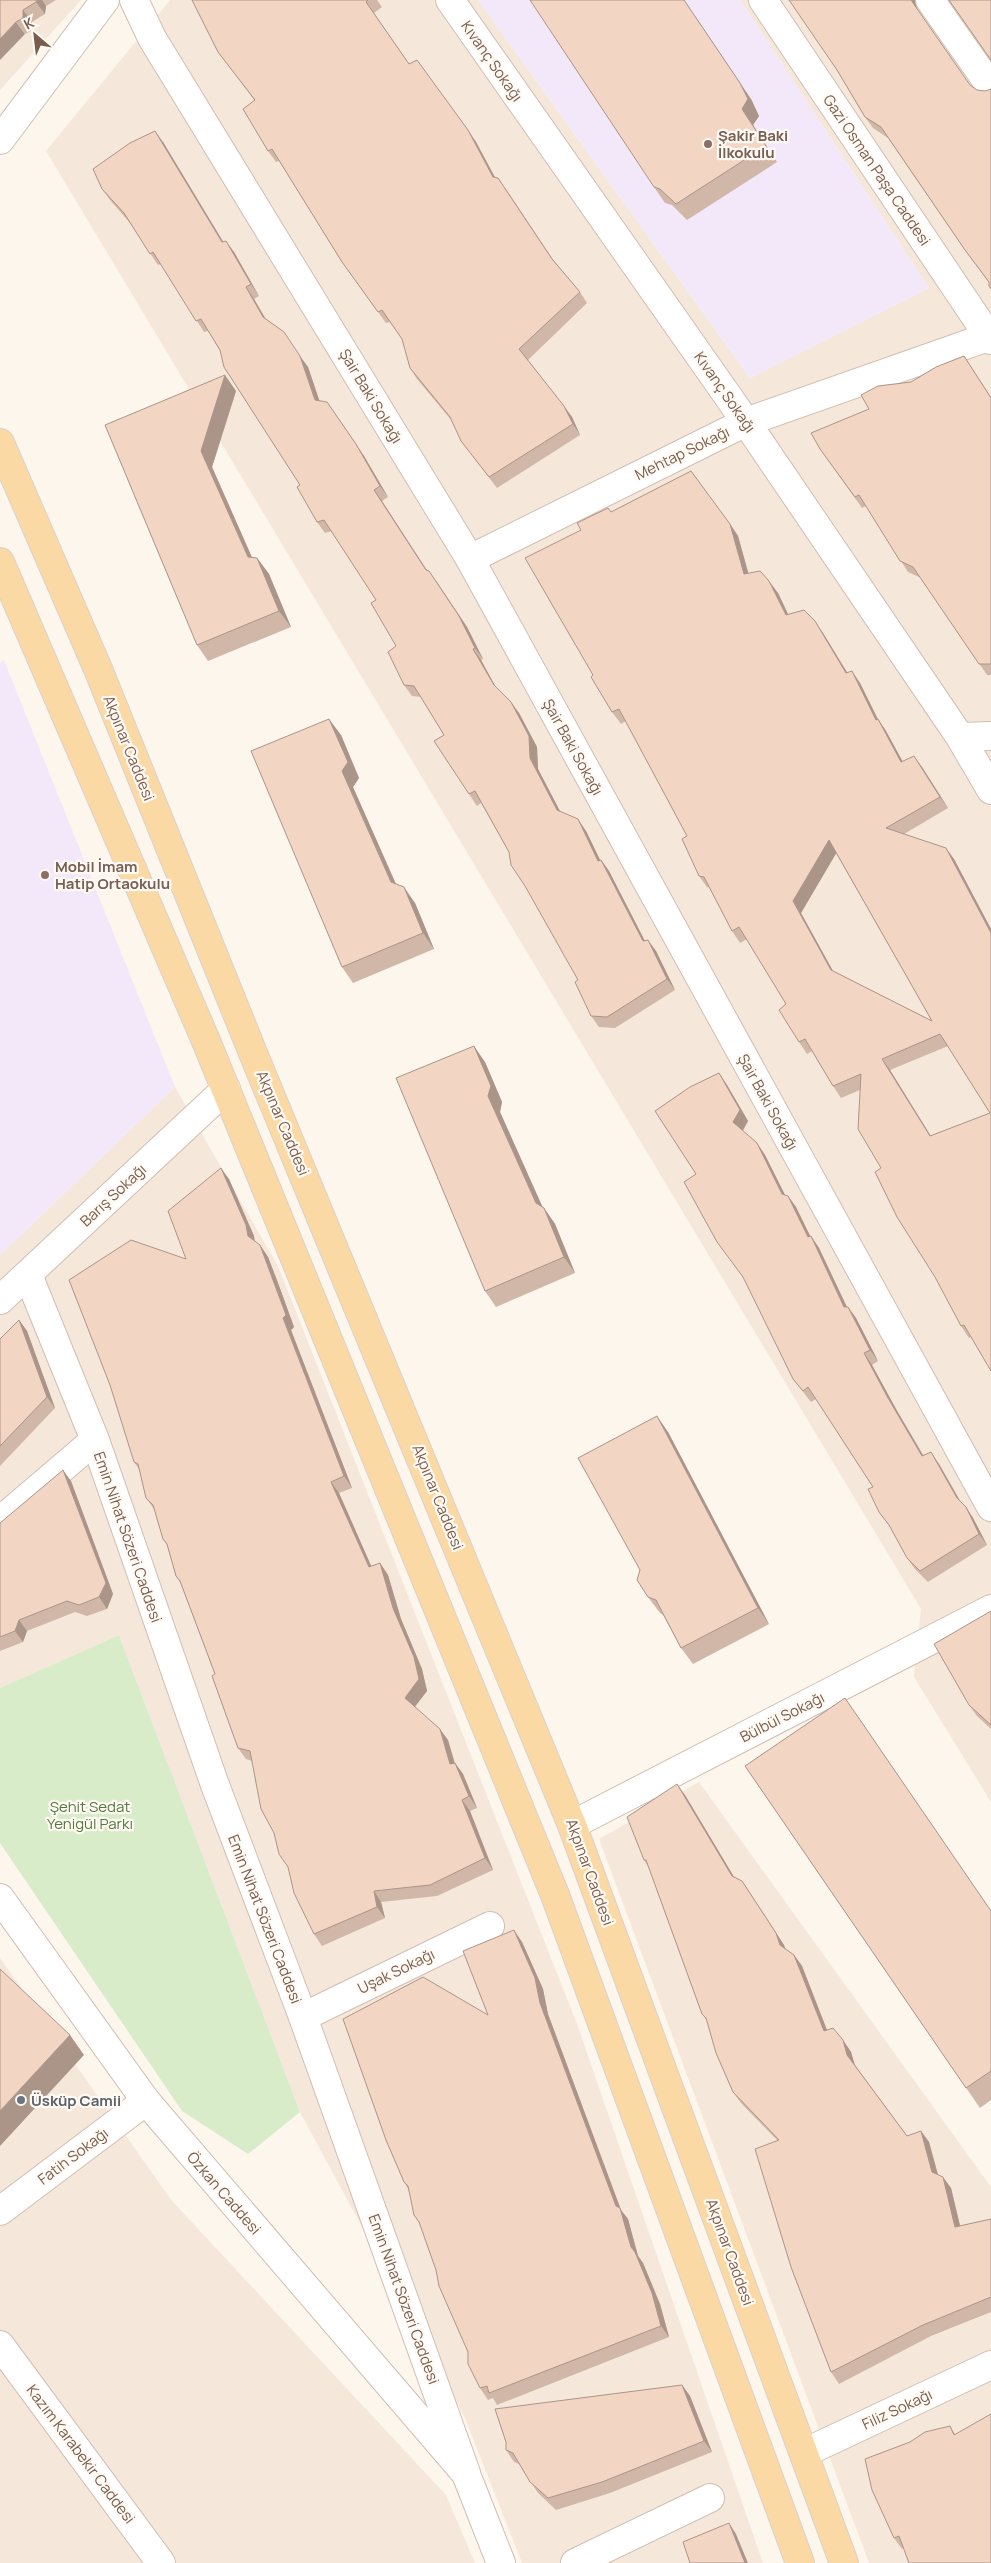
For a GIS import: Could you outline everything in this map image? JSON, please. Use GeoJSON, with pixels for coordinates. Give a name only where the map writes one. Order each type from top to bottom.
{"type":"FeatureCollection","features":[{"type":"Feature","properties":{"kind":"main road","name":"Akpınar Caddesi"},"geometry":{"type":"LineString","coordinates":[[0,443],[98,669],[255,1058],[572,1825],[844,2563]]}},
{"type":"Feature","properties":{"kind":"main road"},"geometry":{"type":"LineString","coordinates":[[0,562],[226,1089],[555,1894],[767,2468],[800,2563]]}},
{"type":"Feature","properties":{"kind":"main road"},"geometry":{"type":"LineString","coordinates":[[226,1089],[255,1058]]}},
{"type":"Feature","properties":{"kind":"main road"},"geometry":{"type":"LineString","coordinates":[[767,2468],[804,2453]]}},
{"type":"Feature","properties":{"kind":"street"},"geometry":{"type":"LineString","coordinates":[[0,140],[105,0]]}},
{"type":"Feature","properties":{"kind":"street","name":"Şair Baki Sokağı"},"geometry":{"type":"LineString","coordinates":[[134,0],[152,38],[470,559],[991,1507]]}},
{"type":"Feature","properties":{"kind":"street","name":"Kıvanç Sokağı"},"geometry":{"type":"LineString","coordinates":[[450,0],[746,422],[960,737],[991,790]]}},
{"type":"Feature","properties":{"kind":"street","name":"Gazi Osman Paşa Caddesi"},"geometry":{"type":"LineString","coordinates":[[763,0],[990,339]]}},
{"type":"Feature","properties":{"kind":"street"},"geometry":{"type":"LineString","coordinates":[[930,0],[991,87]]}},
{"type":"Feature","properties":{"kind":"street","name":"Mehtap Sokağı"},"geometry":{"type":"LineString","coordinates":[[470,559],[746,422],[990,339]]}},
{"type":"Feature","properties":{"kind":"street"},"geometry":{"type":"LineString","coordinates":[[960,737],[991,736]]}},
{"type":"Feature","properties":{"kind":"street","name":"Barış Sokağı"},"geometry":{"type":"LineString","coordinates":[[0,1300],[226,1089]]}},
{"type":"Feature","properties":{"kind":"street","name":"Emin Nihat Sözeri Caddesi"},"geometry":{"type":"LineString","coordinates":[[28,1275],[95,1440],[214,1785],[303,2017],[466,2474],[501,2563]]}},
{"type":"Feature","properties":{"kind":"street"},"geometry":{"type":"LineString","coordinates":[[0,1521],[95,1440]]}},
{"type":"Feature","properties":{"kind":"street","name":"Bülbül Sokağı"},"geometry":{"type":"LineString","coordinates":[[572,1825],[991,1609]]}},
{"type":"Feature","properties":{"kind":"street","name":"Özkan Caddesi"},"geometry":{"type":"LineString","coordinates":[[0,1898],[146,2102],[466,2474]]}},
{"type":"Feature","properties":{"kind":"street","name":"Uşak Sokağı"},"geometry":{"type":"LineString","coordinates":[[303,2017],[490,1926]]}},
{"type":"Feature","properties":{"kind":"street","name":"Fatih Sokağı"},"geometry":{"type":"LineString","coordinates":[[0,2211],[146,2102]]}},
{"type":"Feature","properties":{"kind":"street","name":"Kazım Karabekir Caddesi"},"geometry":{"type":"LineString","coordinates":[[0,2345],[161,2563]]}},
{"type":"Feature","properties":{"kind":"street","name":"Filiz Sokağı"},"geometry":{"type":"LineString","coordinates":[[804,2453],[991,2365]]}},
{"type":"Feature","properties":{"kind":"street"},"geometry":{"type":"LineString","coordinates":[[576,2563],[710,2498]]}},
{"type":"Feature","properties":{"kind":"shaded area"},"geometry":{"type":"Polygon","coordinates":[[[0,0],[81,0],[0,90],[0,0]]]}},
{"type":"Feature","properties":{"kind":"shaded area"},"geometry":{"type":"Polygon","coordinates":[[[170,0],[478,0],[750,378],[929,288],[740,0],[991,0],[991,1802],[914,1677],[921,1609],[46,151],[170,0]]]}},
{"type":"Feature","properties":{"kind":"shaded area","name":"Şakir Baki İlkokulu"},"geometry":{"type":"Polygon","coordinates":[[[478,0],[740,0],[929,288],[750,378],[478,0]]]}},
{"type":"Feature","properties":{"kind":"shaded area","name":"Mobil İmam Hatip Ortaokulu"},"geometry":{"type":"Polygon","coordinates":[[[4,660],[175,1087],[0,1255],[0,663],[4,660]]]}},
{"type":"Feature","properties":{"kind":"shaded area"},"geometry":{"type":"Polygon","coordinates":[[[175,1087],[278,1266],[577,2024],[763,2563],[522,2563],[465,2418],[300,2112],[119,1635],[0,1688],[0,1255],[175,1087]]]}},
{"type":"Feature","properties":{"kind":"shaded area"},"geometry":{"type":"Polygon","coordinates":[[[699,1782],[991,2187],[991,2563],[869,2563],[599,1839],[699,1782]]]}},
{"type":"Feature","properties":{"kind":"shaded area"},"geometry":{"type":"Polygon","coordinates":[[[0,1958],[172,2201],[446,2495],[475,2563],[0,2563],[0,1958]]]}},
{"type":"Feature","properties":{"kind":"green space","name":"Şehit Sedat Yenigül Parkı"},"geometry":{"type":"Polygon","coordinates":[[[119,1635],[300,2112],[248,2154],[182,2111],[0,1843],[0,1688],[119,1635]]]}},
{"type":"Feature","properties":{"kind":"building"},"geometry":{"type":"Polygon","coordinates":[[[0,0],[37,0],[23,10],[23,18],[16,22],[0,39],[0,0]]]}},
{"type":"Feature","properties":{"kind":"building"},"geometry":{"type":"Polygon","coordinates":[[[192,0],[368,0],[366,2],[409,64],[417,60],[468,130],[493,177],[498,178],[552,259],[580,292],[519,349],[564,406],[573,424],[489,477],[461,441],[450,417],[410,368],[402,339],[382,310],[378,312],[342,262],[272,149],[268,151],[243,109],[255,100],[218,52],[192,0]]]}},
{"type":"Feature","properties":{"kind":"building"},"geometry":{"type":"Polygon","coordinates":[[[530,0],[684,0],[740,83],[748,99],[742,109],[766,146],[676,204],[660,189],[654,187],[530,0]]]}},
{"type":"Feature","properties":{"kind":"building"},"geometry":{"type":"Polygon","coordinates":[[[789,0],[911,0],[970,85],[977,90],[985,91],[991,89],[991,289],[989,282],[881,127],[865,117],[837,70],[789,0]]]}},
{"type":"Feature","properties":{"kind":"building"},"geometry":{"type":"Polygon","coordinates":[[[949,0],[991,0],[991,60],[949,0]]]}},
{"type":"Feature","properties":{"kind":"building"},"geometry":{"type":"Polygon","coordinates":[[[155,131],[222,242],[226,241],[251,284],[246,287],[263,317],[284,332],[300,356],[315,400],[327,402],[356,444],[380,486],[374,490],[426,570],[429,571],[459,616],[475,648],[473,649],[494,685],[511,702],[529,736],[530,758],[557,810],[578,819],[598,861],[601,860],[643,941],[648,940],[667,979],[607,1017],[591,1016],[575,982],[578,980],[525,886],[511,865],[509,852],[475,791],[469,794],[434,741],[444,735],[414,686],[404,685],[388,652],[396,646],[371,603],[376,600],[324,520],[317,522],[297,487],[300,485],[224,367],[220,350],[201,319],[196,321],[153,252],[150,254],[124,213],[102,189],[93,169],[130,143],[155,131]]]}},
{"type":"Feature","properties":{"kind":"building"},"geometry":{"type":"Polygon","coordinates":[[[964,356],[991,398],[991,664],[979,664],[913,567],[900,561],[859,495],[855,497],[820,449],[811,433],[869,409],[861,395],[878,386],[911,382],[936,367],[964,356]]]}},
{"type":"Feature","properties":{"kind":"building"},"geometry":{"type":"Polygon","coordinates":[[[225,375],[201,451],[248,557],[257,558],[279,611],[197,645],[105,425],[225,375]]]}},
{"type":"Feature","properties":{"kind":"building"},"geometry":{"type":"Polygon","coordinates":[[[691,471],[730,524],[744,574],[760,571],[769,581],[786,615],[804,610],[815,621],[846,673],[852,671],[876,720],[878,719],[901,762],[914,756],[940,797],[886,828],[946,848],[991,933],[991,1371],[964,1325],[961,1326],[935,1277],[897,1217],[875,1172],[881,1168],[858,1129],[861,1074],[833,1086],[805,1039],[799,1042],[779,1010],[786,1004],[739,927],[732,931],[704,877],[699,876],[682,839],[687,836],[619,709],[612,712],[591,677],[593,675],[525,558],[581,530],[577,523],[608,508],[611,512],[691,471]],[[829,840],[793,901],[831,970],[932,1021],[829,840]],[[940,1034],[882,1059],[930,1136],[990,1113],[940,1034]]]}},
{"type":"Feature","properties":{"kind":"building"},"geometry":{"type":"Polygon","coordinates":[[[329,719],[348,762],[342,771],[391,882],[404,887],[423,933],[342,967],[251,751],[329,719]]]}},
{"type":"Feature","properties":{"kind":"building"},"geometry":{"type":"Polygon","coordinates":[[[474,1046],[491,1086],[488,1096],[536,1203],[544,1208],[564,1257],[485,1291],[396,1078],[474,1046]]]}},
{"type":"Feature","properties":{"kind":"building"},"geometry":{"type":"Polygon","coordinates":[[[719,1073],[740,1110],[733,1122],[757,1143],[782,1194],[788,1196],[808,1237],[811,1236],[844,1307],[848,1307],[870,1350],[864,1353],[888,1398],[922,1456],[931,1452],[957,1498],[966,1507],[979,1534],[920,1571],[907,1558],[889,1525],[879,1512],[868,1489],[873,1487],[808,1387],[803,1391],[793,1379],[743,1277],[717,1242],[684,1182],[696,1174],[655,1111],[690,1087],[719,1073]]]}},
{"type":"Feature","properties":{"kind":"building"},"geometry":{"type":"Polygon","coordinates":[[[221,1168],[246,1225],[248,1236],[260,1245],[286,1315],[283,1318],[344,1476],[331,1482],[369,1567],[380,1563],[393,1608],[414,1657],[419,1679],[405,1698],[440,1729],[450,1764],[455,1763],[469,1796],[462,1800],[485,1858],[430,1885],[374,1891],[377,1907],[314,1934],[294,1893],[288,1867],[279,1854],[274,1833],[261,1809],[250,1751],[238,1748],[212,1676],[215,1674],[180,1581],[176,1576],[153,1505],[146,1498],[138,1464],[134,1462],[110,1385],[69,1280],[131,1240],[186,1259],[168,1211],[221,1168]]]}},
{"type":"Feature","properties":{"kind":"building"},"geometry":{"type":"Polygon","coordinates":[[[19,1320],[47,1397],[0,1446],[0,1339],[19,1320]]]}},
{"type":"Feature","properties":{"kind":"building"},"geometry":{"type":"Polygon","coordinates":[[[657,1416],[758,1608],[681,1648],[656,1600],[648,1597],[637,1580],[640,1570],[578,1458],[657,1416]]]}},
{"type":"Feature","properties":{"kind":"building"},"geometry":{"type":"Polygon","coordinates":[[[63,1470],[106,1583],[99,1597],[79,1605],[67,1601],[19,1620],[15,1631],[0,1637],[0,1523],[63,1470]]]}},
{"type":"Feature","properties":{"kind":"building"},"geometry":{"type":"Polygon","coordinates":[[[991,1611],[991,1725],[969,1705],[934,1644],[991,1611]]]}},
{"type":"Feature","properties":{"kind":"building"},"geometry":{"type":"Polygon","coordinates":[[[845,1698],[991,1911],[991,2071],[966,2088],[745,1766],[845,1698]]]}},
{"type":"Feature","properties":{"kind":"building"},"geometry":{"type":"Polygon","coordinates":[[[677,1784],[732,1876],[742,1881],[776,1933],[780,1945],[794,1955],[824,2031],[833,2028],[843,2040],[847,2055],[907,2136],[921,2131],[932,2172],[943,2177],[955,2227],[991,2219],[991,2297],[923,2325],[831,2372],[791,2267],[755,2149],[779,2140],[733,2092],[716,2053],[706,2018],[702,2014],[646,1860],[644,1860],[627,1817],[677,1784]]]}},
{"type":"Feature","properties":{"kind":"building"},"geometry":{"type":"Polygon","coordinates":[[[514,1930],[535,1978],[540,2003],[616,2206],[620,2208],[631,2247],[635,2252],[652,2293],[661,2326],[489,2393],[487,2386],[480,2388],[468,2364],[468,2352],[439,2286],[436,2270],[419,2222],[414,2215],[408,2186],[404,2182],[386,2140],[343,2019],[423,1977],[488,2015],[463,1951],[514,1930]]]}},
{"type":"Feature","properties":{"kind":"building","name":"Üsküp Camii"},"geometry":{"type":"Polygon","coordinates":[[[0,1969],[70,2035],[0,2111],[0,1969]]]}},
{"type":"Feature","properties":{"kind":"building"},"geometry":{"type":"Polygon","coordinates":[[[682,2385],[704,2441],[602,2482],[548,2498],[530,2482],[513,2453],[506,2450],[506,2442],[495,2409],[682,2385]]]}},
{"type":"Feature","properties":{"kind":"building"},"geometry":{"type":"Polygon","coordinates":[[[991,2414],[991,2563],[909,2563],[899,2536],[894,2538],[872,2490],[865,2459],[910,2442],[925,2432],[950,2426],[954,2435],[991,2414]]]}},
{"type":"Feature","properties":{"kind":"building"},"geometry":{"type":"Polygon","coordinates":[[[729,2523],[745,2563],[690,2563],[683,2542],[729,2523]]]}},
{"type":"Feature","properties":{"kind":"place","name":"Şakir Baki İlkokulu"},"geometry":{"type":"Point","coordinates":[708,144]}},
{"type":"Feature","properties":{"kind":"place","name":"Mobil İmam Hatip Ortaokulu"},"geometry":{"type":"Point","coordinates":[45,875]}},
{"type":"Feature","properties":{"kind":"place","name":"Üsküp Camii"},"geometry":{"type":"Point","coordinates":[21,2100]}}]}
